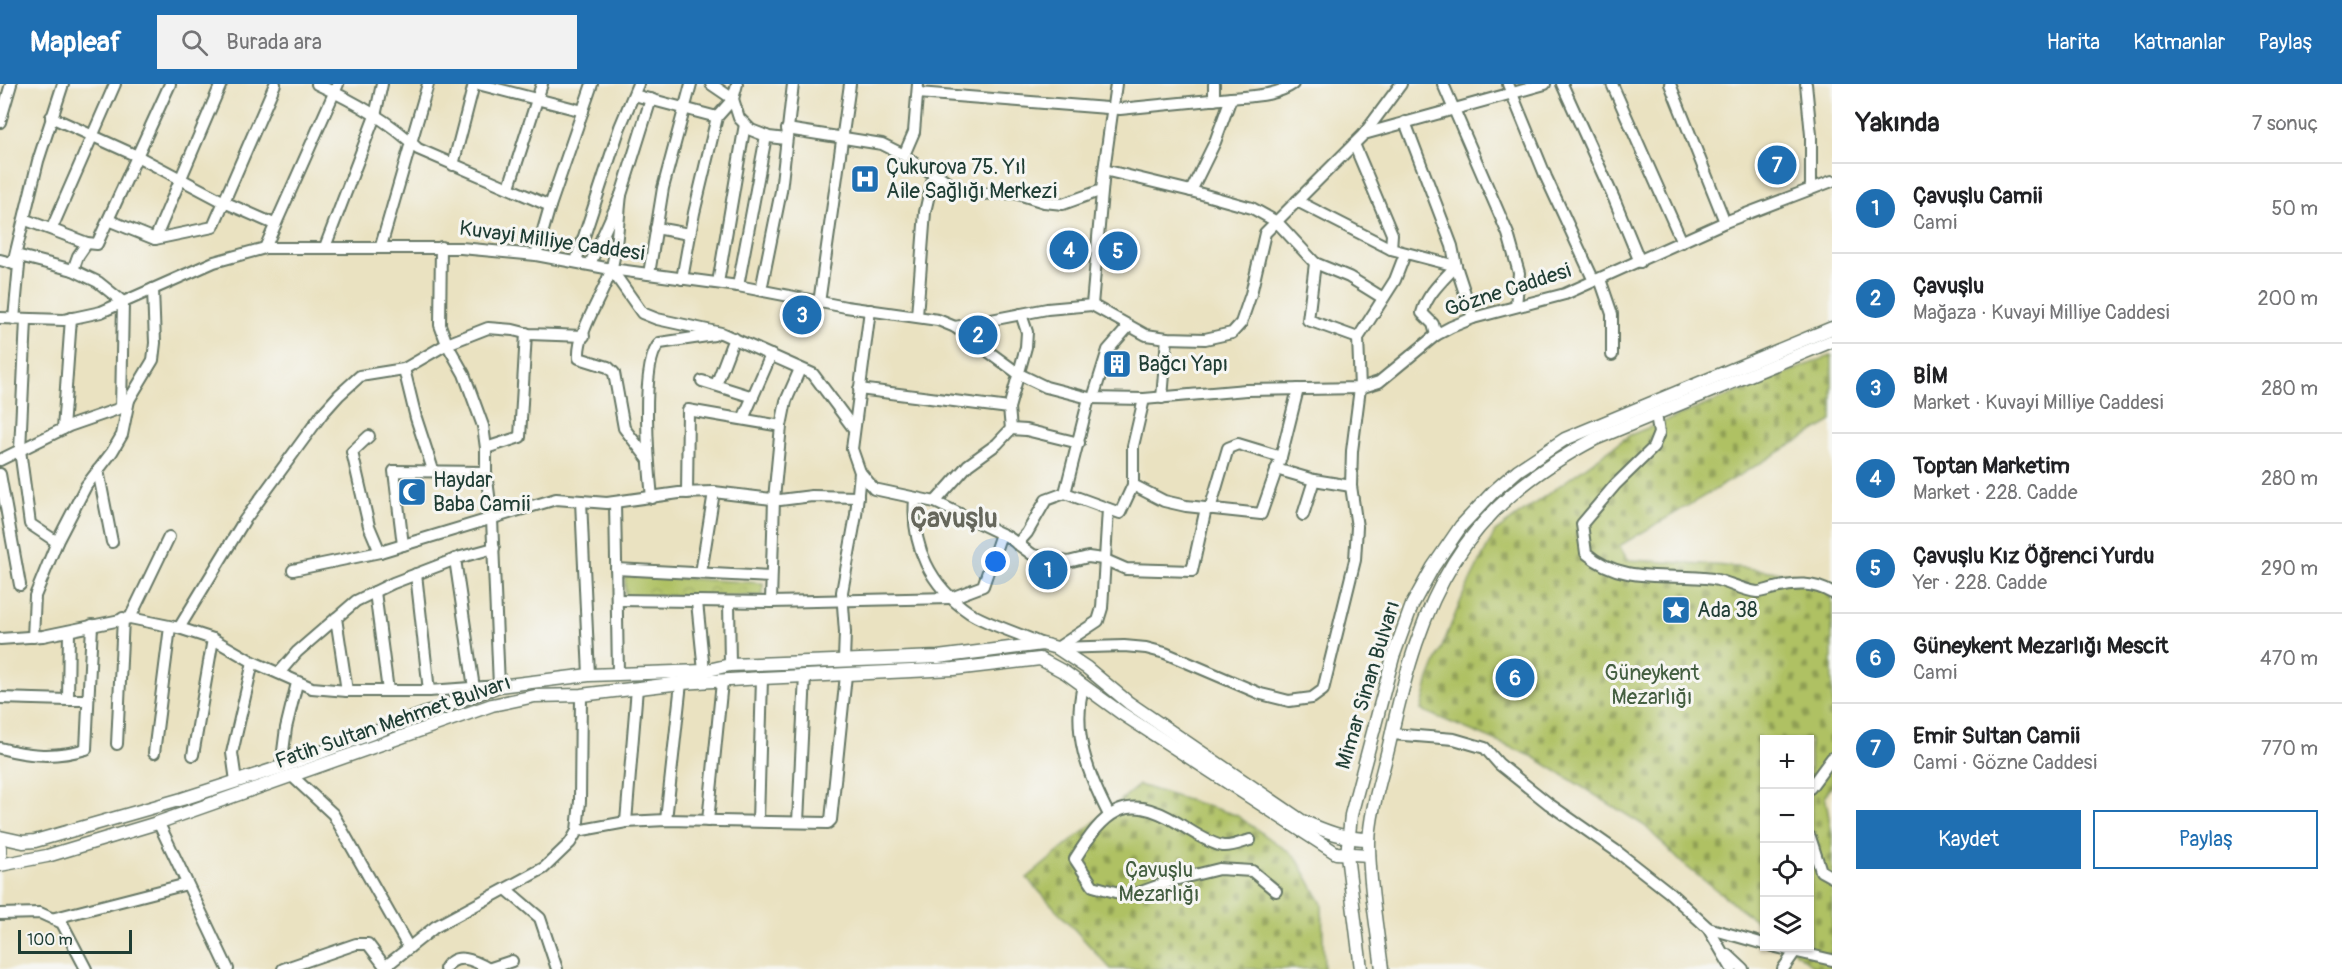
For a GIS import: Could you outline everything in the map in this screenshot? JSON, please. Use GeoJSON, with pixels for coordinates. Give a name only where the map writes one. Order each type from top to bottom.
{"type":"FeatureCollection","features":[{"type":"Feature","properties":{"kind":"main road","name":"Mimar Sinan Bulvarı"},"geometry":{"type":"LineString","coordinates":[[1361,969],[1347,855],[1351,815],[1392,657],[1412,605],[1433,567],[1461,526],[1493,492],[1518,470],[1565,439],[1832,328]]}},
{"type":"Feature","properties":{"kind":"main road","name":"Mimar Sinan Bulvarı"},"geometry":{"type":"LineString","coordinates":[[1382,969],[1369,855],[1370,839],[1406,674],[1427,611],[1447,573],[1472,535],[1501,503],[1525,482],[1595,439],[1832,341]]}},
{"type":"Feature","properties":{"kind":"main road"},"geometry":{"type":"LineString","coordinates":[[1042,644],[1057,648],[1087,668],[1129,703],[1302,821],[1328,833],[1349,839],[1370,839]]}},
{"type":"Feature","properties":{"kind":"main road","name":"Fatih Sultan Mehmet Bulvarı"},"geometry":{"type":"LineString","coordinates":[[0,837],[23,842],[35,841],[182,800],[281,767],[499,686],[588,675],[704,671],[730,665],[805,664],[844,660],[938,657],[1042,644]]}},
{"type":"Feature","properties":{"kind":"main road","name":"Fatih Sultan Mehmet Bulvarı"},"geometry":{"type":"LineString","coordinates":[[0,865],[46,856],[157,823],[492,705],[535,696],[581,695],[681,684],[804,675],[954,669],[1040,659],[1066,673],[1121,713],[1335,853],[1347,855]]}},
{"type":"Feature","properties":{"kind":"main road"},"geometry":{"type":"LineString","coordinates":[[0,847],[0,860]]}},
{"type":"Feature","properties":{"kind":"main road"},"geometry":{"type":"LineString","coordinates":[[1347,855],[1369,855]]}},
{"type":"Feature","properties":{"kind":"street"},"geometry":{"type":"LineString","coordinates":[[0,122],[11,84]]}},
{"type":"Feature","properties":{"kind":"street"},"geometry":{"type":"LineString","coordinates":[[14,259],[26,220],[38,161],[63,84]]}},
{"type":"Feature","properties":{"kind":"street"},"geometry":{"type":"LineString","coordinates":[[52,228],[115,84]]}},
{"type":"Feature","properties":{"kind":"street"},"geometry":{"type":"LineString","coordinates":[[26,220],[87,243],[97,244],[170,84]]}},
{"type":"Feature","properties":{"kind":"street"},"geometry":{"type":"LineString","coordinates":[[154,239],[221,84]]}},
{"type":"Feature","properties":{"kind":"street"},"geometry":{"type":"LineString","coordinates":[[108,219],[154,239],[213,227],[275,84]]}},
{"type":"Feature","properties":{"kind":"street"},"geometry":{"type":"LineString","coordinates":[[317,84],[337,88],[412,142],[418,149],[509,187],[550,207]]}},
{"type":"Feature","properties":{"kind":"street"},"geometry":{"type":"LineString","coordinates":[[326,247],[375,116],[382,84]]}},
{"type":"Feature","properties":{"kind":"street"},"geometry":{"type":"LineString","coordinates":[[381,246],[428,84]]}},
{"type":"Feature","properties":{"kind":"street"},"geometry":{"type":"LineString","coordinates":[[453,165],[476,84],[583,111]]}},
{"type":"Feature","properties":{"kind":"street"},"geometry":{"type":"LineString","coordinates":[[509,187],[542,84]]}},
{"type":"Feature","properties":{"kind":"street"},"geometry":{"type":"LineString","coordinates":[[536,255],[592,84]]}},
{"type":"Feature","properties":{"kind":"street"},"geometry":{"type":"LineString","coordinates":[[649,274],[663,188],[691,84]]}},
{"type":"Feature","properties":{"kind":"street"},"geometry":{"type":"LineString","coordinates":[[711,84],[733,99],[739,118],[751,130],[766,136],[787,134],[843,137],[882,144],[934,173],[961,192],[1015,193],[1044,202],[1063,204],[1102,190]]}},
{"type":"Feature","properties":{"kind":"street"},"geometry":{"type":"LineString","coordinates":[[682,279],[689,234],[717,117],[733,99],[737,84]]}},
{"type":"Feature","properties":{"kind":"street"},"geometry":{"type":"LineString","coordinates":[[761,291],[781,191],[793,84]]}},
{"type":"Feature","properties":{"kind":"street"},"geometry":{"type":"LineString","coordinates":[[819,303],[850,84]]}},
{"type":"Feature","properties":{"kind":"street"},"geometry":{"type":"LineString","coordinates":[[1092,305],[1104,170],[1116,84]]}},
{"type":"Feature","properties":{"kind":"street"},"geometry":{"type":"LineString","coordinates":[[1214,84],[1214,100]]}},
{"type":"Feature","properties":{"kind":"street"},"geometry":{"type":"LineString","coordinates":[[903,155],[914,132],[918,89],[1120,109],[1263,95],[1293,84]]}},
{"type":"Feature","properties":{"kind":"street"},"geometry":{"type":"LineString","coordinates":[[955,327],[1021,314],[1092,305],[1146,335],[1205,339],[1232,333],[1240,323],[1251,294],[1265,233],[1364,134],[1401,84]]}},
{"type":"Feature","properties":{"kind":"street"},"geometry":{"type":"LineString","coordinates":[[1443,84],[1508,234],[1519,273],[1516,306]]}},
{"type":"Feature","properties":{"kind":"street"},"geometry":{"type":"LineString","coordinates":[[1364,134],[1454,108],[1510,88],[1545,84]]}},
{"type":"Feature","properties":{"kind":"street"},"geometry":{"type":"LineString","coordinates":[[1562,84],[1616,201],[1640,262]]}},
{"type":"Feature","properties":{"kind":"street"},"geometry":{"type":"LineString","coordinates":[[1612,84],[1682,242]]}},
{"type":"Feature","properties":{"kind":"street"},"geometry":{"type":"LineString","coordinates":[[1670,84],[1725,222]]}},
{"type":"Feature","properties":{"kind":"street"},"geometry":{"type":"LineString","coordinates":[[1806,84],[1811,189]]}},
{"type":"Feature","properties":{"kind":"street"},"geometry":{"type":"LineString","coordinates":[[265,248],[337,88]]}},
{"type":"Feature","properties":{"kind":"street"},"geometry":{"type":"LineString","coordinates":[[1510,88],[1546,177],[1612,314],[1612,355]]}},
{"type":"Feature","properties":{"kind":"street"},"geometry":{"type":"LineString","coordinates":[[576,261],[620,127],[636,89],[651,99],[717,117]]}},
{"type":"Feature","properties":{"kind":"street"},"geometry":{"type":"LineString","coordinates":[[1191,191],[1215,142],[1231,98]]}},
{"type":"Feature","properties":{"kind":"street"},"geometry":{"type":"LineString","coordinates":[[591,264],[621,195],[651,99]]}},
{"type":"Feature","properties":{"kind":"street"},"geometry":{"type":"LineString","coordinates":[[51,117],[137,156],[224,202],[274,225]]}},
{"type":"Feature","properties":{"kind":"street"},"geometry":{"type":"LineString","coordinates":[[1405,122],[1452,246],[1473,318]]}},
{"type":"Feature","properties":{"kind":"street"},"geometry":{"type":"LineString","coordinates":[[718,284],[745,124]]}},
{"type":"Feature","properties":{"kind":"street"},"geometry":{"type":"LineString","coordinates":[[738,286],[766,136]]}},
{"type":"Feature","properties":{"kind":"street"},"geometry":{"type":"LineString","coordinates":[[1354,144],[1392,234],[1391,249]]}},
{"type":"Feature","properties":{"kind":"street"},"geometry":{"type":"LineString","coordinates":[[1104,170],[1252,208],[1277,222],[1315,263],[1349,277],[1383,298]]}},
{"type":"Feature","properties":{"kind":"street"},"geometry":{"type":"LineString","coordinates":[[917,316],[925,212],[934,173]]}},
{"type":"Feature","properties":{"kind":"street","name":"Gözne Caddesi"},"geometry":{"type":"LineString","coordinates":[[1019,374],[1046,387],[1091,398],[1144,399],[1246,390],[1360,388],[1379,382],[1436,335],[1473,318],[1566,294],[1725,222],[1832,181]]}},
{"type":"Feature","properties":{"kind":"street"},"geometry":{"type":"LineString","coordinates":[[621,195],[611,269],[584,336],[579,358],[608,367],[614,373],[624,428],[648,459]]}},
{"type":"Feature","properties":{"kind":"street"},"geometry":{"type":"LineString","coordinates":[[1297,201],[1391,249],[1456,266]]}},
{"type":"Feature","properties":{"kind":"street"},"geometry":{"type":"LineString","coordinates":[[656,228],[689,234]]}},
{"type":"Feature","properties":{"kind":"street"},"geometry":{"type":"LineString","coordinates":[[73,270],[78,256],[87,243]]}},
{"type":"Feature","properties":{"kind":"street"},"geometry":{"type":"LineString","coordinates":[[0,639],[69,632],[127,618],[174,627],[213,639],[254,662],[312,687],[347,691],[429,691],[499,686],[494,549],[486,472],[486,448],[483,426],[464,374],[447,344],[440,325],[441,247]]}},
{"type":"Feature","properties":{"kind":"street","name":"Kuvayi Milliye Caddesi"},"geometry":{"type":"LineString","coordinates":[[0,318],[26,320],[71,318],[101,312],[214,262],[265,248],[441,247],[536,255],[611,269],[738,286],[819,303],[938,320],[955,327],[1019,374]]}},
{"type":"Feature","properties":{"kind":"street"},"geometry":{"type":"LineString","coordinates":[[1057,648],[1124,646],[1146,648],[1164,653],[1261,693],[1289,701],[1312,698],[1323,690],[1355,560],[1357,527],[1351,486],[1352,451],[1360,388],[1358,338],[1395,280],[1406,254]]}},
{"type":"Feature","properties":{"kind":"street"},"geometry":{"type":"LineString","coordinates":[[14,259],[19,265],[14,319]]}},
{"type":"Feature","properties":{"kind":"street"},"geometry":{"type":"LineString","coordinates":[[0,260],[14,259],[73,270],[98,282],[123,302],[125,404],[122,435],[86,486],[57,542],[35,596],[33,637]]}},
{"type":"Feature","properties":{"kind":"street"},"geometry":{"type":"LineString","coordinates":[[1315,263],[1308,320],[1358,338]]}},
{"type":"Feature","properties":{"kind":"street"},"geometry":{"type":"LineString","coordinates":[[1436,335],[1433,324],[1422,313],[1424,305],[1456,266]]}},
{"type":"Feature","properties":{"kind":"street"},"geometry":{"type":"LineString","coordinates":[[611,269],[642,313],[657,319],[721,333],[813,374],[854,429]]}},
{"type":"Feature","properties":{"kind":"street"},"geometry":{"type":"LineString","coordinates":[[0,460],[63,429],[125,404],[153,360],[155,343],[153,289]]}},
{"type":"Feature","properties":{"kind":"street"},"geometry":{"type":"LineString","coordinates":[[870,310],[852,449],[860,472],[874,489],[935,502],[1001,534],[1033,555],[1068,562],[1088,557],[1103,559],[1126,569],[1192,571],[1208,509],[1228,448],[1238,444],[1281,457]]}},
{"type":"Feature","properties":{"kind":"street"},"geometry":{"type":"LineString","coordinates":[[935,502],[968,465],[997,444],[1011,429],[1009,408],[1026,347],[1027,332],[1021,314]]}},
{"type":"Feature","properties":{"kind":"street"},"geometry":{"type":"LineString","coordinates":[[63,429],[71,318]]}},
{"type":"Feature","properties":{"kind":"street"},"geometry":{"type":"LineString","coordinates":[[26,320],[20,450],[30,524],[57,542]]}},
{"type":"Feature","properties":{"kind":"street"},"geometry":{"type":"LineString","coordinates":[[1065,493],[1091,398],[1108,350],[1129,326]]}},
{"type":"Feature","properties":{"kind":"street"},"geometry":{"type":"LineString","coordinates":[[154,753],[174,627],[244,521],[339,395],[360,376],[404,369],[447,344],[488,328],[526,333],[584,336]]}},
{"type":"Feature","properties":{"kind":"street"},"geometry":{"type":"LineString","coordinates":[[486,448],[520,437],[526,333]]}},
{"type":"Feature","properties":{"kind":"street"},"geometry":{"type":"LineString","coordinates":[[652,498],[648,459],[651,357],[660,343],[721,333]]}},
{"type":"Feature","properties":{"kind":"street"},"geometry":{"type":"LineString","coordinates":[[716,385],[734,338]]}},
{"type":"Feature","properties":{"kind":"street"},"geometry":{"type":"LineString","coordinates":[[1162,398],[1167,338]]}},
{"type":"Feature","properties":{"kind":"street"},"geometry":{"type":"LineString","coordinates":[[744,419],[771,355]]}},
{"type":"Feature","properties":{"kind":"street"},"geometry":{"type":"LineString","coordinates":[[404,369],[416,418],[433,470]]}},
{"type":"Feature","properties":{"kind":"street"},"geometry":{"type":"LineString","coordinates":[[771,602],[774,499],[781,426],[786,401],[800,369]]}},
{"type":"Feature","properties":{"kind":"street"},"geometry":{"type":"LineString","coordinates":[[702,381],[753,397]]}},
{"type":"Feature","properties":{"kind":"street"},"geometry":{"type":"LineString","coordinates":[[860,389],[1009,408]]}},
{"type":"Feature","properties":{"kind":"street"},"geometry":{"type":"LineString","coordinates":[[1133,485],[1164,501],[1208,509],[1261,514],[1281,457],[1298,389]]}},
{"type":"Feature","properties":{"kind":"street"},"geometry":{"type":"LineString","coordinates":[[1017,544],[1028,533],[1046,500],[1065,493],[1120,513],[1133,485],[1133,446],[1144,399]]}},
{"type":"Feature","properties":{"kind":"street"},"geometry":{"type":"LineString","coordinates":[[687,493],[688,410],[781,426]]}},
{"type":"Feature","properties":{"kind":"street"},"geometry":{"type":"LineString","coordinates":[[1656,414],[1659,433],[1653,448],[1615,485],[1582,524],[1586,553],[1612,570],[1655,578],[1713,579],[1759,592],[1797,584],[1820,586],[1832,593]]}},
{"type":"Feature","properties":{"kind":"street"},"geometry":{"type":"LineString","coordinates":[[1011,429],[1026,430],[1078,443]]}},
{"type":"Feature","properties":{"kind":"street"},"geometry":{"type":"LineString","coordinates":[[369,436],[352,452],[369,525],[380,552]]}},
{"type":"Feature","properties":{"kind":"street"},"geometry":{"type":"LineString","coordinates":[[1276,469],[1314,480],[1351,486]]}},
{"type":"Feature","properties":{"kind":"street"},"geometry":{"type":"LineString","coordinates":[[98,470],[112,542]]}},
{"type":"Feature","properties":{"kind":"street"},"geometry":{"type":"LineString","coordinates":[[403,545],[394,471],[486,472]]}},
{"type":"Feature","properties":{"kind":"street"},"geometry":{"type":"LineString","coordinates":[[844,660],[845,569],[858,497],[860,472]]}},
{"type":"Feature","properties":{"kind":"street"},"geometry":{"type":"LineString","coordinates":[[0,474],[20,585]]}},
{"type":"Feature","properties":{"kind":"street"},"geometry":{"type":"LineString","coordinates":[[1303,515],[1314,480]]}},
{"type":"Feature","properties":{"kind":"street"},"geometry":{"type":"LineString","coordinates":[[701,573],[714,492]]}},
{"type":"Feature","properties":{"kind":"street"},"geometry":{"type":"LineString","coordinates":[[293,570],[380,552],[556,499],[615,503],[687,493],[714,492],[774,499],[858,497]]}},
{"type":"Feature","properties":{"kind":"street"},"geometry":{"type":"LineString","coordinates":[[915,499],[916,535],[926,566],[944,592],[971,614],[1042,644]]}},
{"type":"Feature","properties":{"kind":"street"},"geometry":{"type":"LineString","coordinates":[[580,501],[588,675]]}},
{"type":"Feature","properties":{"kind":"street"},"geometry":{"type":"LineString","coordinates":[[615,503],[618,673]]}},
{"type":"Feature","properties":{"kind":"street"},"geometry":{"type":"LineString","coordinates":[[1057,648],[1098,621],[1102,608],[1103,559],[1108,509]]}},
{"type":"Feature","properties":{"kind":"street"},"geometry":{"type":"LineString","coordinates":[[617,600],[729,603],[951,598],[983,586],[1001,534]]}},
{"type":"Feature","properties":{"kind":"street"},"geometry":{"type":"LineString","coordinates":[[117,744],[127,618],[169,537]]}},
{"type":"Feature","properties":{"kind":"street"},"geometry":{"type":"LineString","coordinates":[[279,673],[297,652],[356,601],[455,559],[494,549]]}},
{"type":"Feature","properties":{"kind":"street"},"geometry":{"type":"LineString","coordinates":[[455,559],[474,688]]}},
{"type":"Feature","properties":{"kind":"street"},"geometry":{"type":"LineString","coordinates":[[616,568],[771,577]]}},
{"type":"Feature","properties":{"kind":"street"},"geometry":{"type":"LineString","coordinates":[[416,574],[429,691]]}},
{"type":"Feature","properties":{"kind":"street"},"geometry":{"type":"LineString","coordinates":[[375,592],[388,691]]}},
{"type":"Feature","properties":{"kind":"street"},"geometry":{"type":"LineString","coordinates":[[697,602],[704,671]]}},
{"type":"Feature","properties":{"kind":"street"},"geometry":{"type":"LineString","coordinates":[[729,603],[730,665]]}},
{"type":"Feature","properties":{"kind":"street"},"geometry":{"type":"LineString","coordinates":[[336,618],[347,691]]}},
{"type":"Feature","properties":{"kind":"street"},"geometry":{"type":"LineString","coordinates":[[0,748],[27,756],[86,749],[92,626]]}},
{"type":"Feature","properties":{"kind":"street"},"geometry":{"type":"LineString","coordinates":[[68,700],[69,632]]}},
{"type":"Feature","properties":{"kind":"street"},"geometry":{"type":"LineString","coordinates":[[193,755],[213,639]]}},
{"type":"Feature","properties":{"kind":"street"},"geometry":{"type":"LineString","coordinates":[[236,781],[232,753],[254,662]]}},
{"type":"Feature","properties":{"kind":"street"},"geometry":{"type":"LineString","coordinates":[[798,822],[804,675]]}},
{"type":"Feature","properties":{"kind":"street"},"geometry":{"type":"LineString","coordinates":[[577,831],[626,822],[666,820],[828,823],[831,820],[846,675]]}},
{"type":"Feature","properties":{"kind":"street"},"geometry":{"type":"LineString","coordinates":[[758,821],[762,678]]}},
{"type":"Feature","properties":{"kind":"street"},"geometry":{"type":"LineString","coordinates":[[281,767],[286,728],[297,682]]}},
{"type":"Feature","properties":{"kind":"street"},"geometry":{"type":"LineString","coordinates":[[708,821],[722,682]]}},
{"type":"Feature","properties":{"kind":"street"},"geometry":{"type":"LineString","coordinates":[[666,820],[681,684]]}},
{"type":"Feature","properties":{"kind":"street"},"geometry":{"type":"LineString","coordinates":[[1083,685],[1079,705],[1081,744],[1091,781],[1109,815]]}},
{"type":"Feature","properties":{"kind":"street"},"geometry":{"type":"LineString","coordinates":[[626,822],[637,688]]}},
{"type":"Feature","properties":{"kind":"street"},"geometry":{"type":"LineString","coordinates":[[283,969],[356,944],[368,944],[387,968],[435,927],[544,868],[570,843],[577,831],[580,801],[581,695]]}},
{"type":"Feature","properties":{"kind":"street"},"geometry":{"type":"LineString","coordinates":[[0,698],[87,700]]}},
{"type":"Feature","properties":{"kind":"street"},"geometry":{"type":"LineString","coordinates":[[1392,734],[1454,738],[1485,748],[1499,764],[1549,804],[1615,850],[1670,893],[1708,928],[1732,969]]}},
{"type":"Feature","properties":{"kind":"street"},"geometry":{"type":"LineString","coordinates":[[1814,781],[1832,758]]}},
{"type":"Feature","properties":{"kind":"street"},"geometry":{"type":"LineString","coordinates":[[292,776],[333,814],[409,948]]}},
{"type":"Feature","properties":{"kind":"street"},"geometry":{"type":"LineString","coordinates":[[1250,840],[1224,846],[1191,831],[1162,814],[1128,807],[1109,815],[1095,828],[1074,859],[1093,886],[1130,896],[1174,880],[1219,869],[1252,871],[1276,891]]}},
{"type":"Feature","properties":{"kind":"street"},"geometry":{"type":"LineString","coordinates":[[157,823],[228,969]]}},
{"type":"Feature","properties":{"kind":"street"},"geometry":{"type":"LineString","coordinates":[[1811,843],[1821,871],[1832,877]]}},
{"type":"Feature","properties":{"kind":"street"},"geometry":{"type":"LineString","coordinates":[[55,918],[187,884]]}},
{"type":"Feature","properties":{"kind":"street"},"geometry":{"type":"LineString","coordinates":[[506,889],[540,918],[557,969]]}},
{"type":"Feature","properties":{"kind":"street"},"geometry":{"type":"LineString","coordinates":[[0,914],[40,913],[63,923],[86,969]]}},
{"type":"Feature","properties":{"kind":"street"},"geometry":{"type":"LineString","coordinates":[[1708,928],[1760,943]]}},
{"type":"Feature","properties":{"kind":"street"},"geometry":{"type":"LineString","coordinates":[[1719,948],[1743,969]]}},
{"type":"Feature","properties":{"kind":"street"},"geometry":{"type":"LineString","coordinates":[[1788,951],[1832,960]]}},
{"type":"Feature","properties":{"kind":"street"},"geometry":{"type":"LineString","coordinates":[[1783,969],[1794,953]]}},
{"type":"Feature","properties":{"kind":"street"},"geometry":{"type":"LineString","coordinates":[[445,969],[460,957],[475,961],[488,969],[512,961]]}},
{"type":"Feature","properties":{"kind":"green space","name":"Güneykent Mezarlığı"},"geometry":{"type":"Polygon","coordinates":[[[1832,355],[1832,421],[1619,546],[1628,560],[1756,569],[1832,582],[1832,786],[1825,795],[1832,835],[1832,969],[1817,969],[1794,951],[1814,951],[1814,735],[1760,735],[1760,924],[1683,864],[1645,826],[1534,757],[1421,710],[1429,679],[1464,593],[1495,532],[1630,435],[1832,355]]]}},
{"type":"Feature","properties":{"kind":"green space"},"geometry":{"type":"Polygon","coordinates":[[[625,575],[763,583],[763,596],[625,596],[625,575]]]}},
{"type":"Feature","properties":{"kind":"green space","name":"Çavuşlu Mezarlığı"},"geometry":{"type":"Polygon","coordinates":[[[1139,785],[1236,815],[1296,857],[1322,904],[1324,969],[1111,969],[1027,878],[1139,785]]]}},
{"type":"Feature","properties":{"kind":"place","name":"Emir Sultan Camii"},"geometry":{"type":"Point","coordinates":[1777,165]}},
{"type":"Feature","properties":{"kind":"place","name":"Çukurova 75. Yıl Aile Sağlığı Merkezi"},"geometry":{"type":"Point","coordinates":[865,179]}},
{"type":"Feature","properties":{"kind":"place","name":"Toptan Marketim"},"geometry":{"type":"Point","coordinates":[1069,250]}},
{"type":"Feature","properties":{"kind":"place","name":"Çavuşlu Kız Öğrenci Yurdu"},"geometry":{"type":"Point","coordinates":[1118,251]}},
{"type":"Feature","properties":{"kind":"place","name":"BİM"},"geometry":{"type":"Point","coordinates":[802,315]}},
{"type":"Feature","properties":{"kind":"place","name":"Çavuşlu"},"geometry":{"type":"Point","coordinates":[978,335]}},
{"type":"Feature","properties":{"kind":"place","name":"Bağcı Yapı"},"geometry":{"type":"Point","coordinates":[1117,364]}},
{"type":"Feature","properties":{"kind":"place","name":"Haydar Baba Camii"},"geometry":{"type":"Point","coordinates":[412,492]}},
{"type":"Feature","properties":{"kind":"place","name":"Çavuşlu Camii"},"geometry":{"type":"Point","coordinates":[1048,570]}},
{"type":"Feature","properties":{"kind":"place","name":"Ada 38"},"geometry":{"type":"Point","coordinates":[1676,610]}},
{"type":"Feature","properties":{"kind":"place","name":"Güneykent Mezarlığı Mescit"},"geometry":{"type":"Point","coordinates":[1515,678]}},
{"type":"Feature","properties":{"kind":"district","name":"Çavuşlu"},"geometry":{"type":"Point","coordinates":[954,518]}}]}
